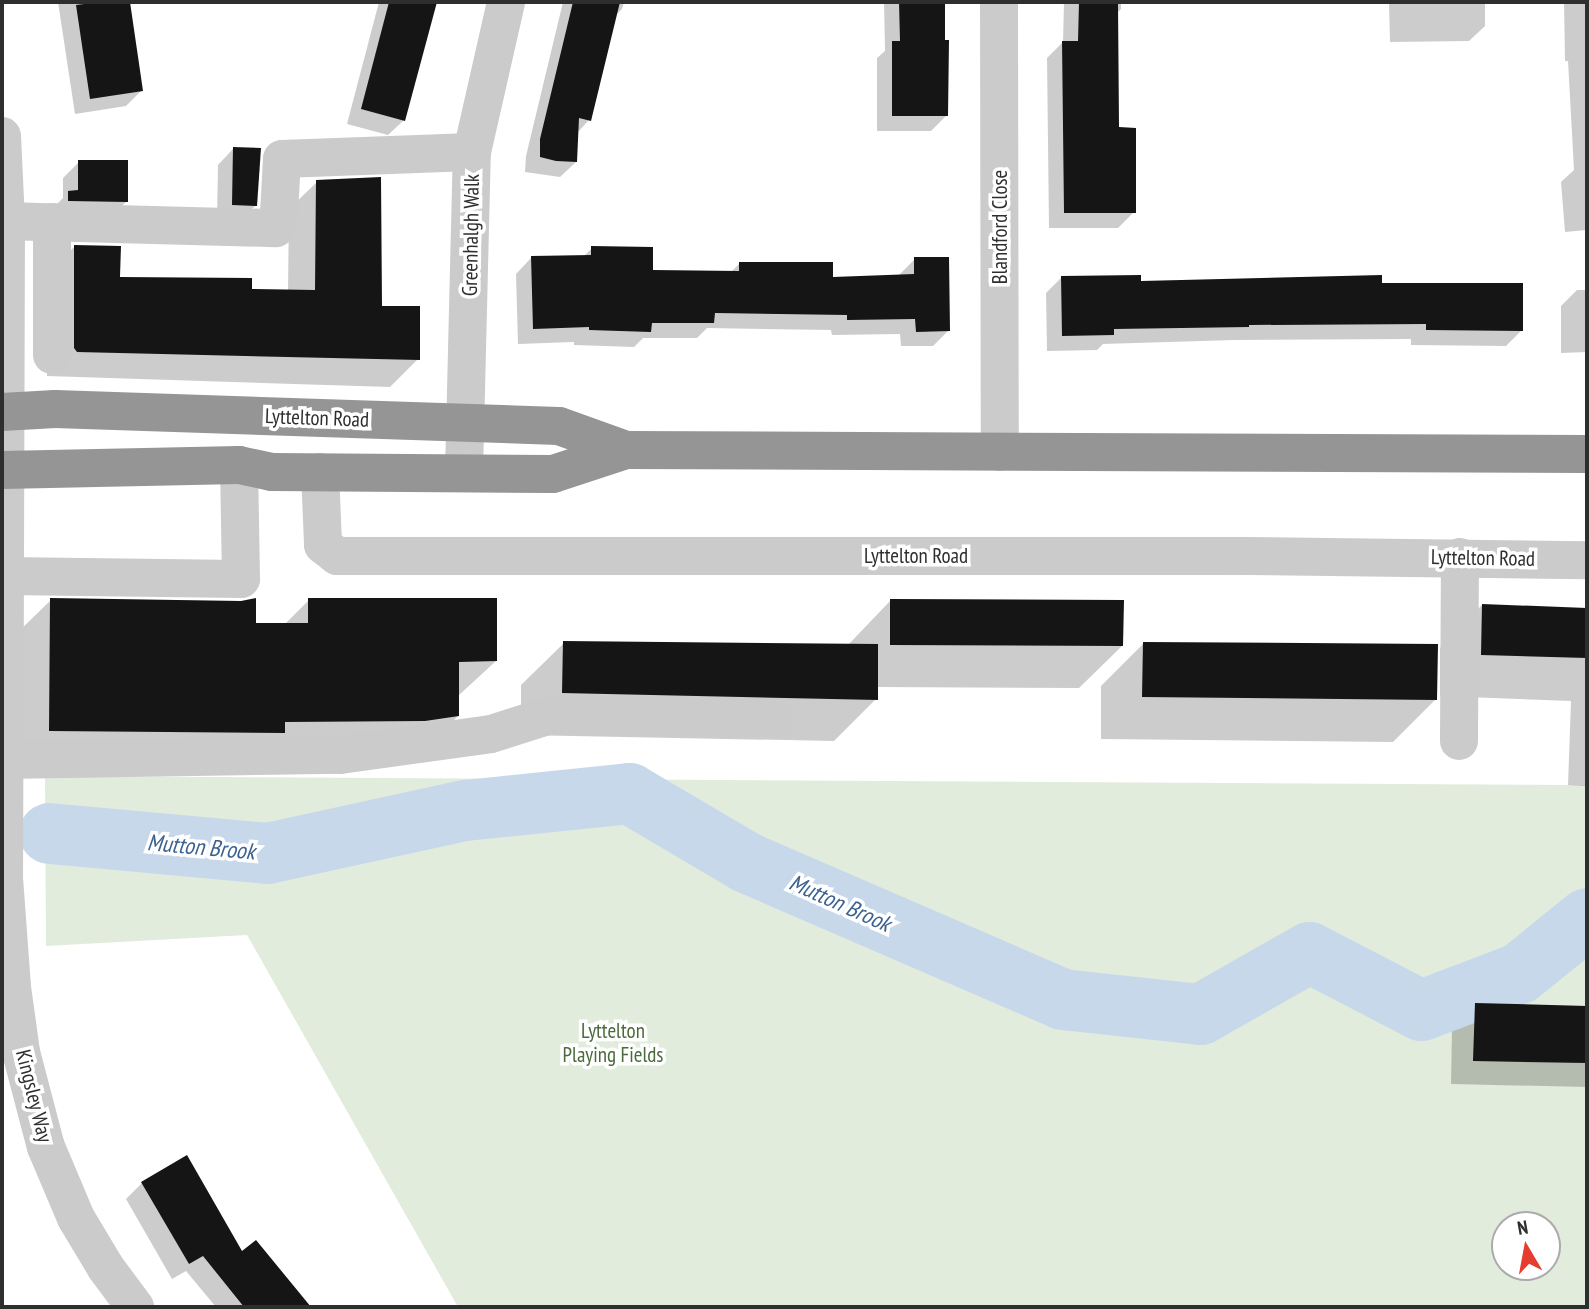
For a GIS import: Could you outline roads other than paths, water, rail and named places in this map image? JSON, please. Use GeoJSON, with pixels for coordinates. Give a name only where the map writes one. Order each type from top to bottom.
{"type":"FeatureCollection","features":[{"type":"Feature","properties":{"kind":"highway","name":"Lyttelton Road"},"geometry":{"type":"LineString","coordinates":[[4,441],[55,409],[559,426],[626,450]]}},
{"type":"Feature","properties":{"kind":"highway","name":"Lyttelton Road"},"geometry":{"type":"LineString","coordinates":[[4,441],[239,465],[272,472],[553,474],[626,450],[1587,454]]}},
{"type":"Feature","properties":{"kind":"street","name":"Greenhalgh Walk"},"geometry":{"type":"LineString","coordinates":[[464,473],[472,152],[506,2]]}},
{"type":"Feature","properties":{"kind":"street","name":"Blandford Close"},"geometry":{"type":"LineString","coordinates":[[999,2],[1000,452]]}},
{"type":"Feature","properties":{"kind":"street","name":"Kingsley Way"},"geometry":{"type":"LineString","coordinates":[[2,136],[5,576],[3,760],[12,1054],[46,1147],[76,1218],[106,1268],[135,1307]]}},
{"type":"Feature","properties":{"kind":"street"},"geometry":{"type":"LineString","coordinates":[[4,220],[278,221],[282,159],[472,152]]}},
{"type":"Feature","properties":{"kind":"street"},"geometry":{"type":"LineString","coordinates":[[52,222],[52,355]]}},
{"type":"Feature","properties":{"kind":"street"},"geometry":{"type":"LineString","coordinates":[[5,576],[241,579],[239,465]]}},
{"type":"Feature","properties":{"kind":"street","name":"Lyttelton Road"},"geometry":{"type":"LineString","coordinates":[[320,472],[323,545],[337,556],[1587,559]]}},
{"type":"Feature","properties":{"kind":"street"},"geometry":{"type":"LineString","coordinates":[[1459,741],[1460,557]]}},
{"type":"Feature","properties":{"kind":"street"},"geometry":{"type":"LineString","coordinates":[[3,760],[340,755],[491,734],[551,715],[774,718]]}},
{"type":"Feature","properties":{"kind":"waterway","name":"Mutton Brook"},"geometry":{"type":"LineString","coordinates":[[49,833],[267,853],[465,810],[629,793],[746,862],[1062,999],[1200,1014],[1309,952],[1421,1010],[1519,973],[1587,918]]}},
{"type":"Feature","properties":{"kind":"park label","name":"Lyttelton Playing Fields"},"geometry":{"type":"Point","coordinates":[613,1043]}}]}
